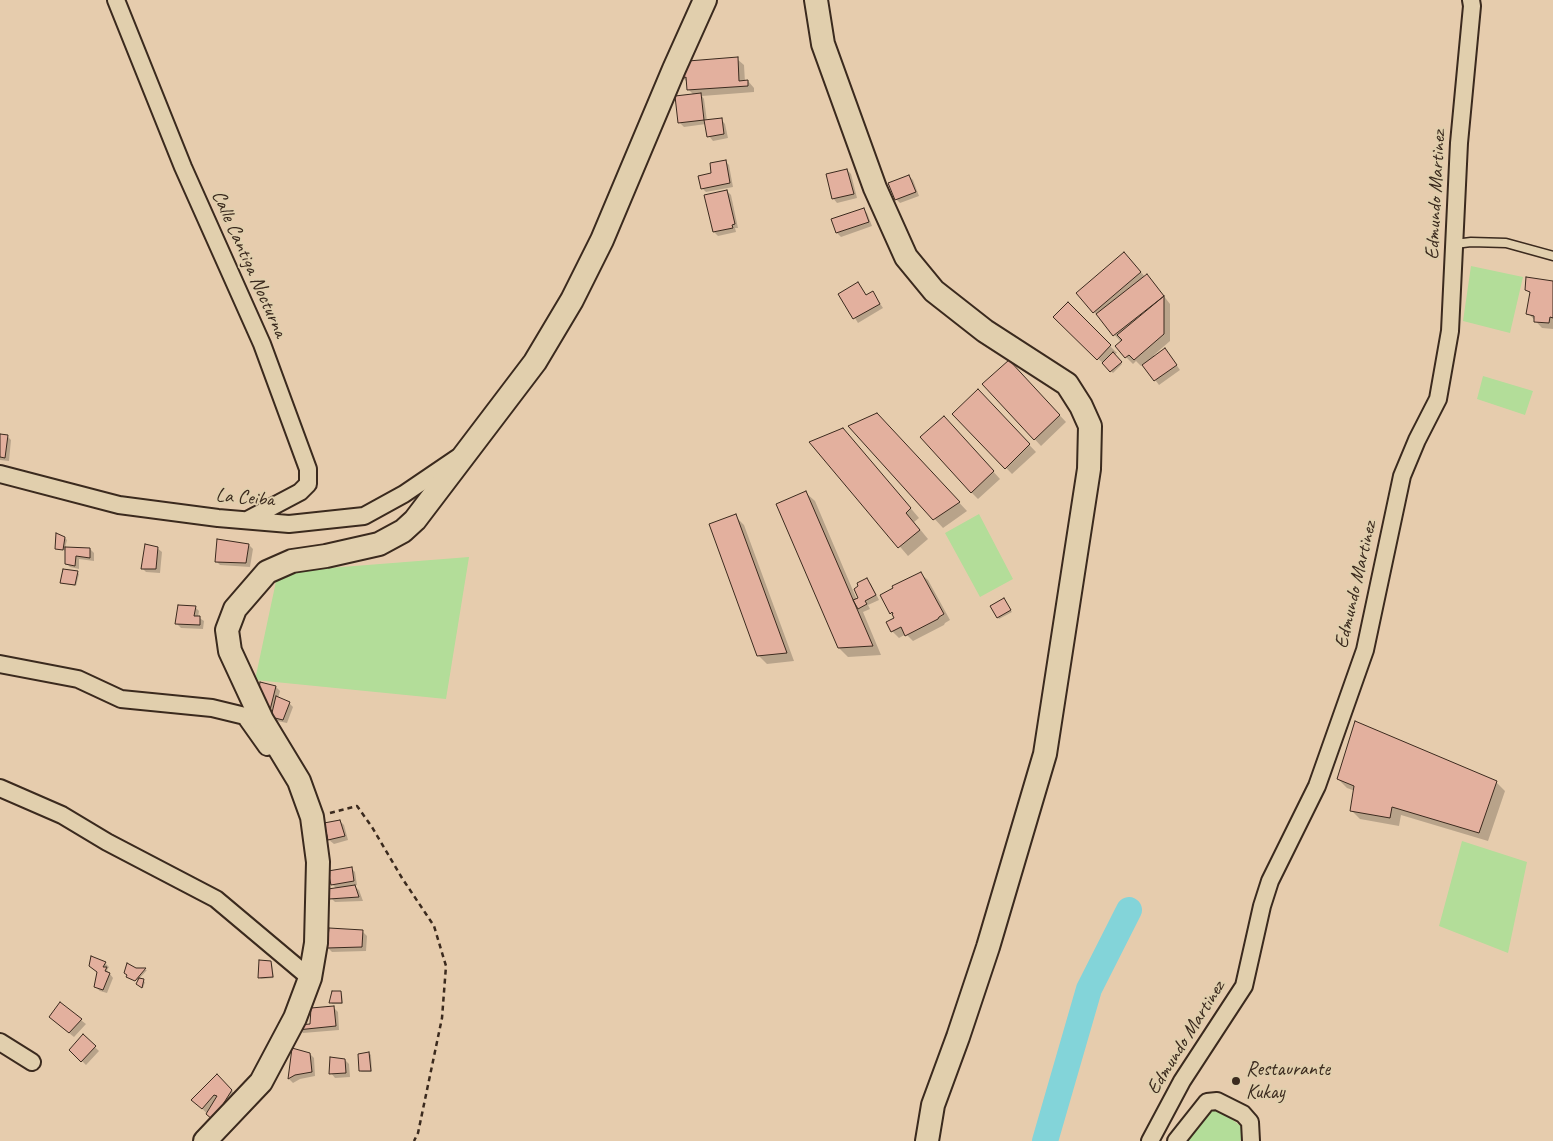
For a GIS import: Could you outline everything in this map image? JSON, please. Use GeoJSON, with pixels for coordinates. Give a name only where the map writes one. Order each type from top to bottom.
{"type":"FeatureCollection","features":[{"type":"Feature","properties":{"kind":"street","name":"Calle Cantiga Nocturna"},"geometry":{"type":"LineString","coordinates":[[116,0],[182,167],[262,344],[308,469],[308,484],[300,492],[248,519]]}},
{"type":"Feature","properties":{"kind":"street"},"geometry":{"type":"LineString","coordinates":[[205,1141],[261,1082],[295,1018],[310,978],[316,943],[318,862],[312,817],[299,781],[262,720],[230,651],[227,630],[235,609],[267,572],[292,560],[326,556],[379,544],[403,531],[416,520],[535,362],[572,300],[602,240],[705,0]]}},
{"type":"Feature","properties":{"kind":"street"},"geometry":{"type":"LineString","coordinates":[[816,0],[823,44],[875,188],[906,257],[934,290],[985,331],[1067,384],[1081,406],[1090,426],[1089,469],[1045,754],[988,947],[933,1106],[926,1141]]}},
{"type":"Feature","properties":{"kind":"street","name":"Edmundo Martinez"},"geometry":{"type":"LineString","coordinates":[[1150,1141],[1182,1081],[1244,986],[1262,906],[1270,881],[1316,786],[1365,650],[1402,476],[1438,399],[1450,332],[1459,143],[1471,0]]}},
{"type":"Feature","properties":{"kind":"street","name":"La Ceiba"},"geometry":{"type":"LineString","coordinates":[[0,474],[119,505],[218,518],[248,519],[289,524],[364,516],[404,494],[471,448]]}},
{"type":"Feature","properties":{"kind":"street"},"geometry":{"type":"LineString","coordinates":[[0,664],[78,679],[121,699],[212,708],[245,716],[266,746],[299,781]]}},
{"type":"Feature","properties":{"kind":"street"},"geometry":{"type":"LineString","coordinates":[[0,788],[62,815],[107,842],[216,899],[310,978]]}},
{"type":"Feature","properties":{"kind":"street"},"geometry":{"type":"LineString","coordinates":[[0,1042],[32,1062]]}},
{"type":"Feature","properties":{"kind":"street"},"geometry":{"type":"LineString","coordinates":[[1176,1141],[1207,1102],[1217,1101],[1243,1114],[1250,1122],[1251,1141]]}},
{"type":"Feature","properties":{"kind":"lane"},"geometry":{"type":"LineString","coordinates":[[1455,244],[1471,242],[1506,244],[1553,256]]}},
{"type":"Feature","properties":{"kind":"path"},"geometry":{"type":"LineString","coordinates":[[312,817],[357,806],[434,926],[446,966],[442,1018],[418,1133],[414,1141]]}},
{"type":"Feature","properties":{"kind":"green space"},"geometry":{"type":"Polygon","coordinates":[[[1471,266],[1523,277],[1510,333],[1463,321],[1471,266]]]}},
{"type":"Feature","properties":{"kind":"green space"},"geometry":{"type":"Polygon","coordinates":[[[1483,376],[1533,391],[1525,415],[1477,399],[1483,376]]]}},
{"type":"Feature","properties":{"kind":"green space"},"geometry":{"type":"Polygon","coordinates":[[[979,514],[1013,579],[980,597],[945,533],[979,514]]]}},
{"type":"Feature","properties":{"kind":"green space"},"geometry":{"type":"Polygon","coordinates":[[[469,557],[446,699],[255,680],[278,572],[469,557]]]}},
{"type":"Feature","properties":{"kind":"green space"},"geometry":{"type":"Polygon","coordinates":[[[1462,841],[1527,862],[1508,953],[1439,926],[1462,841]]]}},
{"type":"Feature","properties":{"kind":"green space"},"geometry":{"type":"Polygon","coordinates":[[[1211,1103],[1247,1131],[1240,1141],[1183,1141],[1211,1103]]]}},
{"type":"Feature","properties":{"kind":"building"},"geometry":{"type":"Polygon","coordinates":[[[738,57],[739,81],[748,80],[748,86],[687,90],[686,77],[682,79],[681,66],[689,65],[688,61],[738,57]]]}},
{"type":"Feature","properties":{"kind":"building"},"geometry":{"type":"Polygon","coordinates":[[[701,93],[704,120],[678,123],[675,96],[701,93]]]}},
{"type":"Feature","properties":{"kind":"building"},"geometry":{"type":"Polygon","coordinates":[[[722,118],[724,134],[707,137],[704,120],[722,118]]]}},
{"type":"Feature","properties":{"kind":"building"},"geometry":{"type":"Polygon","coordinates":[[[726,160],[730,183],[701,189],[698,176],[711,173],[710,163],[726,160]]]}},
{"type":"Feature","properties":{"kind":"building"},"geometry":{"type":"Polygon","coordinates":[[[847,169],[854,194],[832,199],[826,174],[847,169]]]}},
{"type":"Feature","properties":{"kind":"building"},"geometry":{"type":"Polygon","coordinates":[[[909,175],[916,192],[895,200],[888,183],[909,175]]]}},
{"type":"Feature","properties":{"kind":"building"},"geometry":{"type":"Polygon","coordinates":[[[727,190],[735,224],[732,225],[733,228],[713,232],[704,195],[727,190]]]}},
{"type":"Feature","properties":{"kind":"building"},"geometry":{"type":"Polygon","coordinates":[[[864,208],[869,222],[836,233],[831,219],[864,208]]]}},
{"type":"Feature","properties":{"kind":"building"},"geometry":{"type":"Polygon","coordinates":[[[1124,252],[1141,272],[1093,313],[1076,293],[1124,252]]]}},
{"type":"Feature","properties":{"kind":"building"},"geometry":{"type":"Polygon","coordinates":[[[1147,274],[1164,296],[1113,336],[1096,314],[1147,274]]]}},
{"type":"Feature","properties":{"kind":"building"},"geometry":{"type":"Polygon","coordinates":[[[1526,277],[1553,281],[1553,318],[1550,317],[1549,323],[1534,322],[1534,316],[1526,314],[1530,292],[1525,290],[1526,277]]]}},
{"type":"Feature","properties":{"kind":"building"},"geometry":{"type":"Polygon","coordinates":[[[858,282],[866,295],[873,291],[880,304],[853,319],[838,294],[858,282]]]}},
{"type":"Feature","properties":{"kind":"building"},"geometry":{"type":"Polygon","coordinates":[[[1164,296],[1164,334],[1134,360],[1129,355],[1125,358],[1115,346],[1122,340],[1117,335],[1164,296]]]}},
{"type":"Feature","properties":{"kind":"building"},"geometry":{"type":"Polygon","coordinates":[[[1068,302],[1111,345],[1097,360],[1053,317],[1068,302]]]}},
{"type":"Feature","properties":{"kind":"building"},"geometry":{"type":"Polygon","coordinates":[[[1165,348],[1177,365],[1154,381],[1142,365],[1165,348]]]}},
{"type":"Feature","properties":{"kind":"building"},"geometry":{"type":"Polygon","coordinates":[[[1113,352],[1122,362],[1110,372],[1102,363],[1113,352]]]}},
{"type":"Feature","properties":{"kind":"building"},"geometry":{"type":"Polygon","coordinates":[[[1009,360],[1060,415],[1034,440],[982,384],[1009,360]]]}},
{"type":"Feature","properties":{"kind":"building"},"geometry":{"type":"Polygon","coordinates":[[[978,389],[1030,444],[1005,469],[952,414],[978,389]]]}},
{"type":"Feature","properties":{"kind":"building"},"geometry":{"type":"Polygon","coordinates":[[[877,413],[960,502],[933,520],[848,426],[877,413]]]}},
{"type":"Feature","properties":{"kind":"building"},"geometry":{"type":"Polygon","coordinates":[[[944,416],[994,471],[971,493],[920,437],[944,416]]]}},
{"type":"Feature","properties":{"kind":"building"},"geometry":{"type":"Polygon","coordinates":[[[843,428],[911,508],[906,513],[920,530],[898,548],[809,442],[843,428]]]}},
{"type":"Feature","properties":{"kind":"building"},"geometry":{"type":"Polygon","coordinates":[[[0,434],[8,435],[5,458],[0,457],[0,434]]]}},
{"type":"Feature","properties":{"kind":"building"},"geometry":{"type":"Polygon","coordinates":[[[806,491],[873,646],[838,648],[776,504],[806,491]]]}},
{"type":"Feature","properties":{"kind":"building"},"geometry":{"type":"Polygon","coordinates":[[[736,514],[787,653],[757,656],[709,524],[736,514]]]}},
{"type":"Feature","properties":{"kind":"building"},"geometry":{"type":"Polygon","coordinates":[[[56,533],[65,537],[63,550],[55,549],[56,533]]]}},
{"type":"Feature","properties":{"kind":"building"},"geometry":{"type":"Polygon","coordinates":[[[217,539],[249,544],[246,563],[215,562],[217,539]]]}},
{"type":"Feature","properties":{"kind":"building"},"geometry":{"type":"Polygon","coordinates":[[[145,544],[158,547],[156,569],[141,569],[145,544]]]}},
{"type":"Feature","properties":{"kind":"building"},"geometry":{"type":"Polygon","coordinates":[[[65,547],[90,548],[90,558],[76,556],[75,566],[65,564],[65,547]]]}},
{"type":"Feature","properties":{"kind":"building"},"geometry":{"type":"Polygon","coordinates":[[[63,569],[78,571],[75,585],[60,583],[63,569]]]}},
{"type":"Feature","properties":{"kind":"building"},"geometry":{"type":"Polygon","coordinates":[[[921,572],[944,614],[905,636],[901,627],[891,632],[886,622],[894,618],[893,614],[892,612],[890,614],[880,595],[893,588],[892,586],[921,572]]]}},
{"type":"Feature","properties":{"kind":"building"},"geometry":{"type":"Polygon","coordinates":[[[867,578],[876,595],[865,601],[867,604],[858,609],[853,600],[858,598],[854,589],[858,586],[857,583],[867,578]]]}},
{"type":"Feature","properties":{"kind":"building"},"geometry":{"type":"Polygon","coordinates":[[[1004,598],[1011,610],[997,618],[990,606],[1004,598]]]}},
{"type":"Feature","properties":{"kind":"building"},"geometry":{"type":"Polygon","coordinates":[[[178,605],[196,606],[194,616],[200,616],[200,625],[175,624],[178,605]]]}},
{"type":"Feature","properties":{"kind":"building"},"geometry":{"type":"Polygon","coordinates":[[[260,682],[276,686],[269,714],[258,697],[260,682]]]}},
{"type":"Feature","properties":{"kind":"building"},"geometry":{"type":"Polygon","coordinates":[[[276,696],[290,702],[283,720],[271,717],[276,696]]]}},
{"type":"Feature","properties":{"kind":"building"},"geometry":{"type":"Polygon","coordinates":[[[1355,721],[1497,781],[1479,833],[1392,807],[1390,818],[1350,811],[1354,786],[1337,779],[1355,721]]]}},
{"type":"Feature","properties":{"kind":"building"},"geometry":{"type":"Polygon","coordinates":[[[340,820],[345,836],[328,840],[324,823],[340,820]]]}},
{"type":"Feature","properties":{"kind":"building"},"geometry":{"type":"Polygon","coordinates":[[[352,867],[354,881],[331,885],[328,871],[352,867]]]}},
{"type":"Feature","properties":{"kind":"building"},"geometry":{"type":"Polygon","coordinates":[[[355,885],[359,897],[329,899],[328,889],[355,885]]]}},
{"type":"Feature","properties":{"kind":"building"},"geometry":{"type":"Polygon","coordinates":[[[329,928],[363,930],[362,947],[327,948],[329,928]]]}},
{"type":"Feature","properties":{"kind":"building"},"geometry":{"type":"Polygon","coordinates":[[[91,956],[106,962],[103,967],[107,967],[105,971],[110,973],[103,990],[94,987],[97,972],[89,966],[91,956]]]}},
{"type":"Feature","properties":{"kind":"building"},"geometry":{"type":"Polygon","coordinates":[[[259,960],[271,961],[273,977],[258,978],[259,960]]]}},
{"type":"Feature","properties":{"kind":"building"},"geometry":{"type":"Polygon","coordinates":[[[127,963],[136,968],[146,968],[135,981],[126,977],[127,975],[124,973],[127,963]]]}},
{"type":"Feature","properties":{"kind":"building"},"geometry":{"type":"Polygon","coordinates":[[[139,978],[144,979],[142,988],[136,984],[139,978]]]}},
{"type":"Feature","properties":{"kind":"building"},"geometry":{"type":"Polygon","coordinates":[[[332,991],[341,991],[342,1003],[329,1003],[332,991]]]}},
{"type":"Feature","properties":{"kind":"building"},"geometry":{"type":"Polygon","coordinates":[[[60,1002],[82,1019],[69,1033],[49,1017],[60,1002]]]}},
{"type":"Feature","properties":{"kind":"building"},"geometry":{"type":"Polygon","coordinates":[[[334,1006],[336,1026],[297,1030],[298,1025],[310,1024],[311,1008],[334,1006]]]}},
{"type":"Feature","properties":{"kind":"building"},"geometry":{"type":"Polygon","coordinates":[[[83,1034],[96,1046],[81,1062],[69,1050],[83,1034]]]}},
{"type":"Feature","properties":{"kind":"building"},"geometry":{"type":"Polygon","coordinates":[[[292,1048],[310,1053],[312,1072],[295,1075],[288,1079],[292,1048]]]}},
{"type":"Feature","properties":{"kind":"building"},"geometry":{"type":"Polygon","coordinates":[[[369,1052],[371,1071],[359,1071],[358,1054],[369,1052]]]}},
{"type":"Feature","properties":{"kind":"building"},"geometry":{"type":"Polygon","coordinates":[[[330,1057],[345,1059],[346,1073],[329,1074],[330,1057]]]}},
{"type":"Feature","properties":{"kind":"building"},"geometry":{"type":"Polygon","coordinates":[[[217,1074],[232,1090],[213,1120],[206,1114],[217,1096],[214,1095],[202,1109],[191,1100],[217,1074]]]}},
{"type":"Feature","properties":{"kind":"waterway"},"geometry":{"type":"LineString","coordinates":[[1045,1141],[1089,989],[1129,910]]}},
{"type":"Feature","properties":{"kind":"place","name":"Restaurante Kukay"},"geometry":{"type":"Point","coordinates":[1236,1081]}}]}
